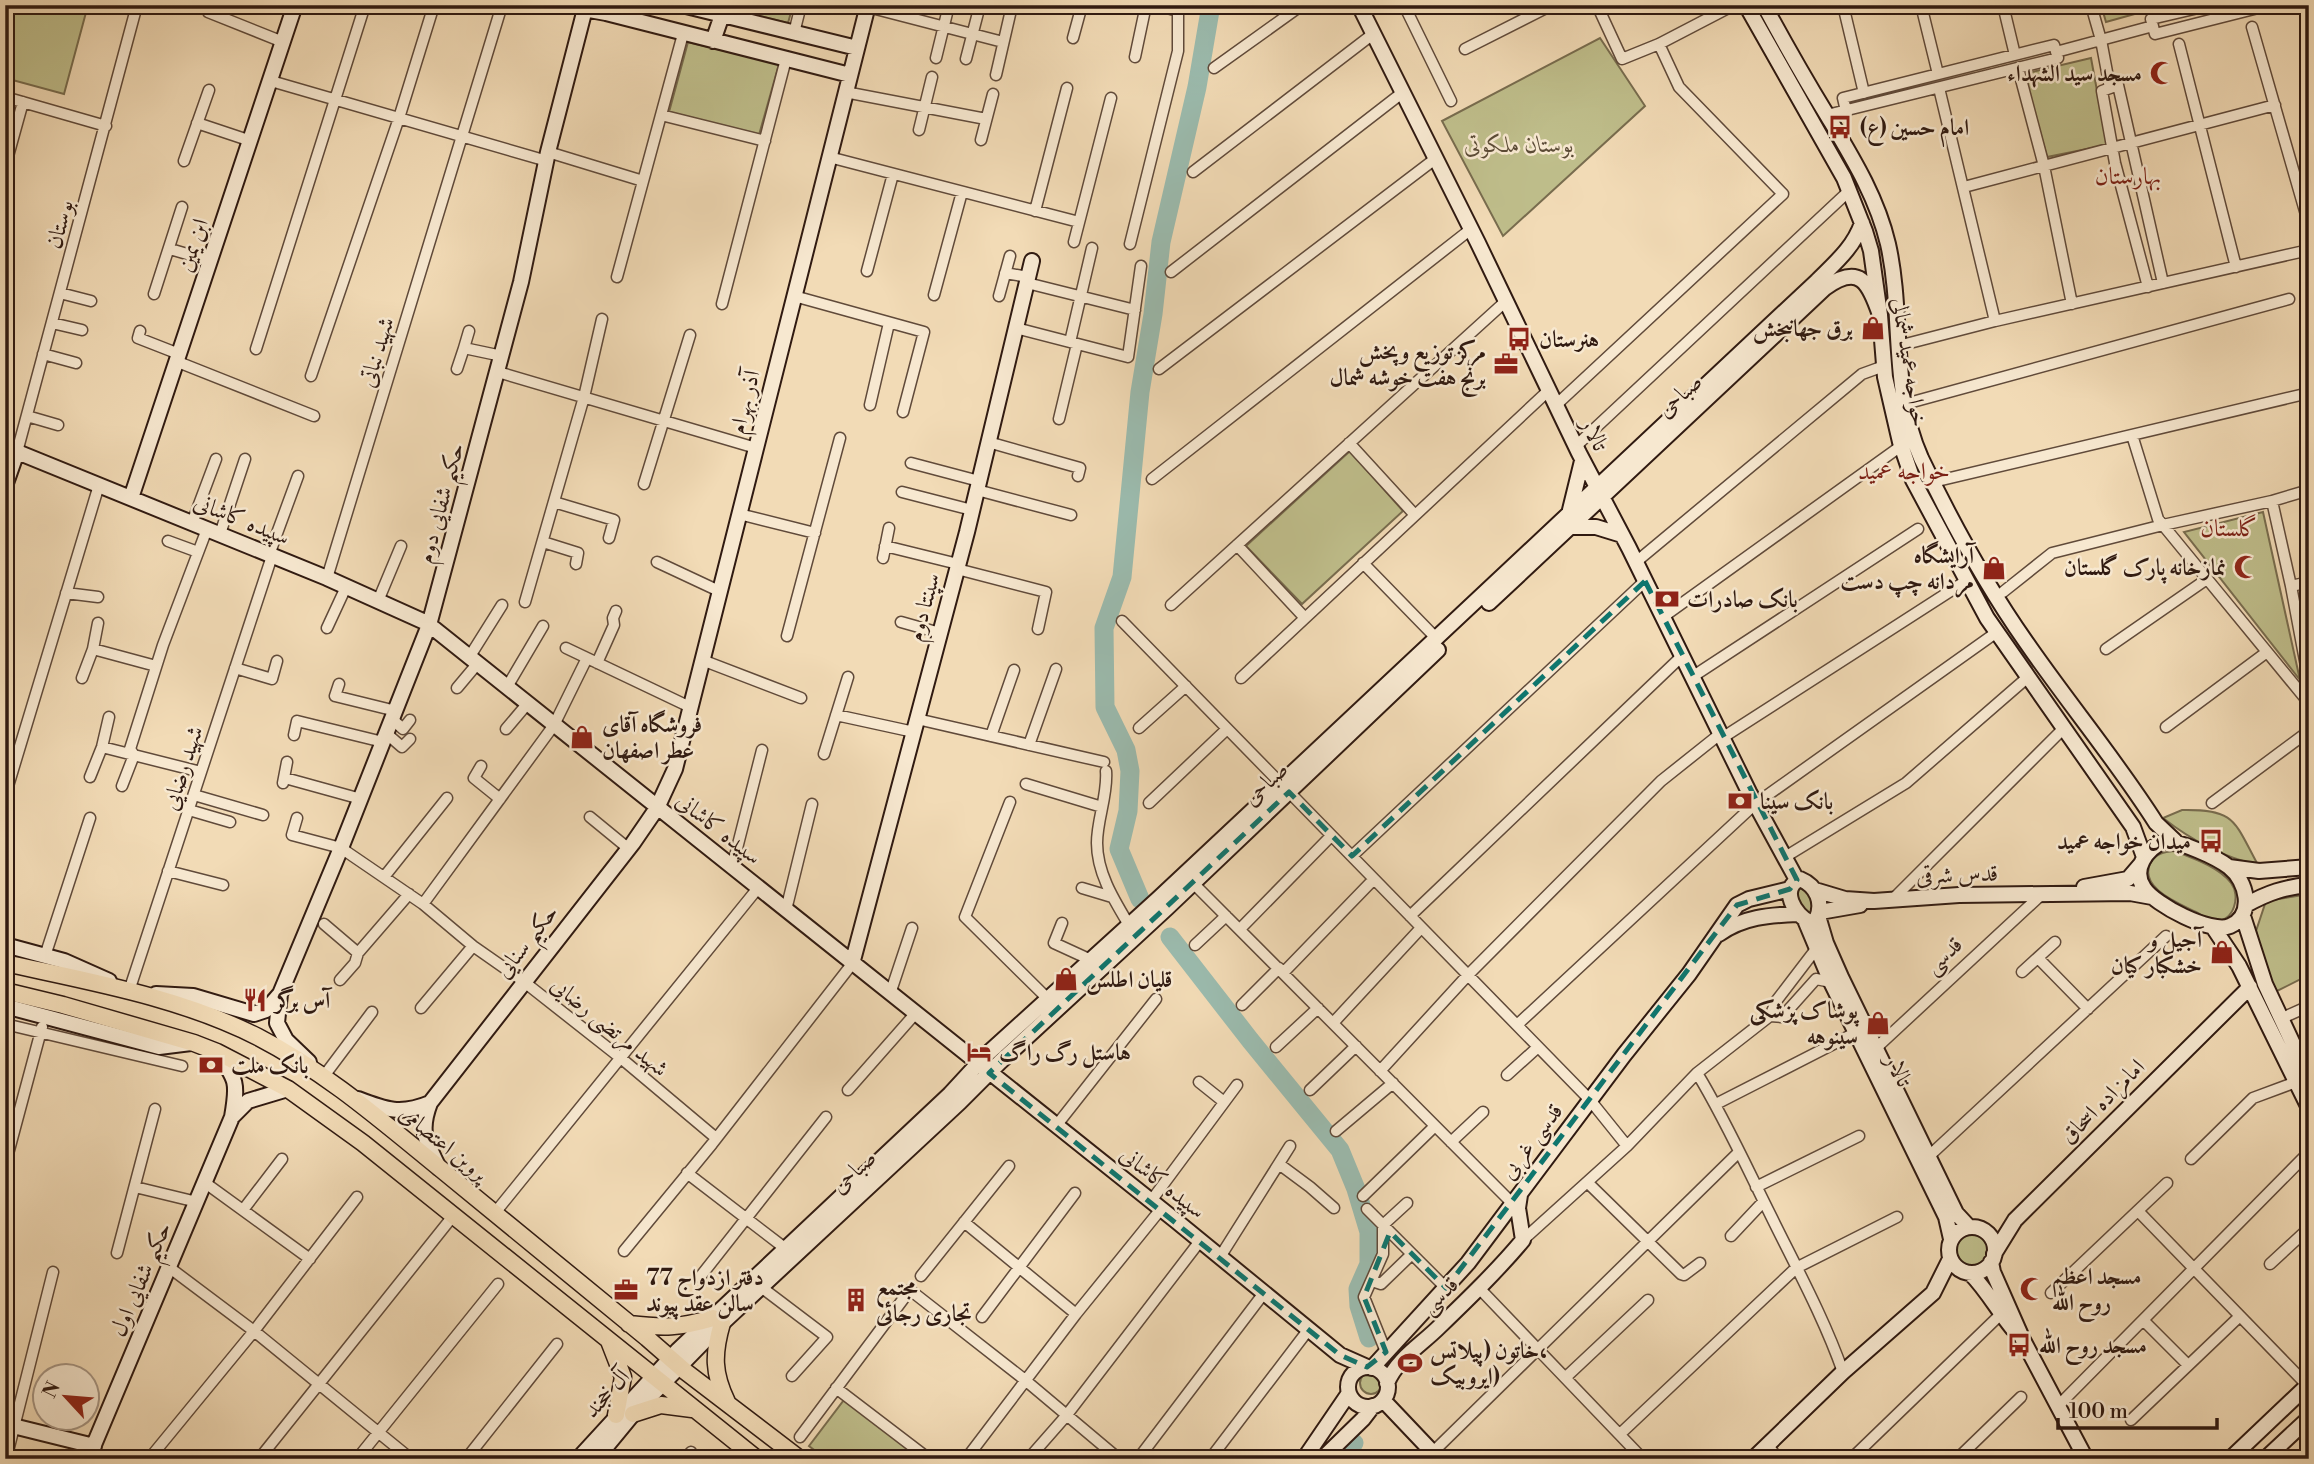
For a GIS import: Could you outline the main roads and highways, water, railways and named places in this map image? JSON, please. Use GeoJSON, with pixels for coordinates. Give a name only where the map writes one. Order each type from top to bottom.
{"type":"FeatureCollection","features":[{"type":"Feature","properties":{"kind":"main road","name":"پروین اعتصامی"},"geometry":{"type":"LineString","coordinates":[[5,963],[136,992],[186,1007],[258,1037],[321,1074],[675,1362],[800,1459]]}},
{"type":"Feature","properties":{"kind":"main road"},"geometry":{"type":"LineString","coordinates":[[5,991],[64,1005],[194,1043],[218,1052],[288,1089],[363,1143],[757,1459]]}},
{"type":"Feature","properties":{"kind":"main road"},"geometry":{"type":"LineString","coordinates":[[629,1324],[684,1326],[718,1320],[717,1381],[728,1404]]}},
{"type":"Feature","properties":{"kind":"main road"},"geometry":{"type":"LineString","coordinates":[[608,1339],[623,1377],[616,1415]]}},
{"type":"Feature","properties":{"kind":"main road"},"geometry":{"type":"LineString","coordinates":[[633,1414],[661,1405],[695,1409]]}},
{"type":"Feature","properties":{"kind":"waterway"},"geometry":{"type":"LineString","coordinates":[[1140,899],[1119,849],[1128,811],[1130,771],[1126,750],[1105,707],[1104,628],[1122,577],[1140,392],[1161,242],[1197,87],[1211,5]]}},
{"type":"Feature","properties":{"kind":"waterway"},"geometry":{"type":"LineString","coordinates":[[1170,937],[1340,1150],[1369,1232],[1369,1264],[1358,1289],[1359,1306],[1369,1338]]}},
{"type":"Feature","properties":{"kind":"waterway"},"geometry":{"type":"LineString","coordinates":[[1341,1459],[1354,1443]]}},
{"type":"Feature","properties":{"kind":"place","name":"مسجد سید الشهداء"},"geometry":{"type":"Point","coordinates":[2162,73]}},
{"type":"Feature","properties":{"kind":"place","name":"امام حسین (ع)"},"geometry":{"type":"Point","coordinates":[1840,127]}},
{"type":"Feature","properties":{"kind":"place","name":"برق جهانبخش"},"geometry":{"type":"Point","coordinates":[1873,328]}},
{"type":"Feature","properties":{"kind":"place","name":"هنرستان"},"geometry":{"type":"Point","coordinates":[1519,339]}},
{"type":"Feature","properties":{"kind":"place","name":"مرکز توزیع وپخش برنج هفت خوشه شمال"},"geometry":{"type":"Point","coordinates":[1506,364]}},
{"type":"Feature","properties":{"kind":"place","name":"نمازخانه پارک گلستان"},"geometry":{"type":"Point","coordinates":[2246,567]}},
{"type":"Feature","properties":{"kind":"place","name":"آرایشگاه مردانه چپ دست"},"geometry":{"type":"Point","coordinates":[1994,568]}},
{"type":"Feature","properties":{"kind":"place","name":"بانک صادرات"},"geometry":{"type":"Point","coordinates":[1667,599]}},
{"type":"Feature","properties":{"kind":"place","name":"فروشگاه آقای عطر اصفهان"},"geometry":{"type":"Point","coordinates":[582,737]}},
{"type":"Feature","properties":{"kind":"place","name":"بانک سینا"},"geometry":{"type":"Point","coordinates":[1740,801]}},
{"type":"Feature","properties":{"kind":"place","name":"میدان خواجه عمید"},"geometry":{"type":"Point","coordinates":[2211,841]}},
{"type":"Feature","properties":{"kind":"place","name":"آجیل و خشکبار کیان"},"geometry":{"type":"Point","coordinates":[2222,952]}},
{"type":"Feature","properties":{"kind":"place","name":"قلیان اطلس"},"geometry":{"type":"Point","coordinates":[1066,979]}},
{"type":"Feature","properties":{"kind":"place","name":"آس برگر"},"geometry":{"type":"Point","coordinates":[255,1000]}},
{"type":"Feature","properties":{"kind":"place","name":"پوشاک پزشکی سینوهه"},"geometry":{"type":"Point","coordinates":[1878,1023]}},
{"type":"Feature","properties":{"kind":"place","name":"هاستل رگ راگ"},"geometry":{"type":"Point","coordinates":[979,1052]}},
{"type":"Feature","properties":{"kind":"place","name":"بانک ملت"},"geometry":{"type":"Point","coordinates":[211,1065]}},
{"type":"Feature","properties":{"kind":"place","name":"مسجد اعظم روح الله"},"geometry":{"type":"Point","coordinates":[2032,1289]}},
{"type":"Feature","properties":{"kind":"place","name":"دفتر ازدواج 77 سالن عقد پیوند"},"geometry":{"type":"Point","coordinates":[626,1290]}},
{"type":"Feature","properties":{"kind":"place","name":"مجتمع تجاری رجائی"},"geometry":{"type":"Point","coordinates":[856,1300]}},
{"type":"Feature","properties":{"kind":"place","name":"مسجد روح الله"},"geometry":{"type":"Point","coordinates":[2019,1345]}},
{"type":"Feature","properties":{"kind":"place","name":"خاتون (پیلاتس، ایروبیک)"},"geometry":{"type":"Point","coordinates":[1410,1363]}},
{"type":"Feature","properties":{"kind":"district","name":"بهارستان"},"geometry":{"type":"Point","coordinates":[2128,176]}},
{"type":"Feature","properties":{"kind":"district","name":"خواجه عمید"},"geometry":{"type":"Point","coordinates":[1904,471]}},
{"type":"Feature","properties":{"kind":"district","name":"گلستان"},"geometry":{"type":"Point","coordinates":[2229,528]}},
{"type":"Feature","properties":{"kind":"park label","name":"بوستان ملکوتی"},"geometry":{"type":"Point","coordinates":[1519,144]}}]}
